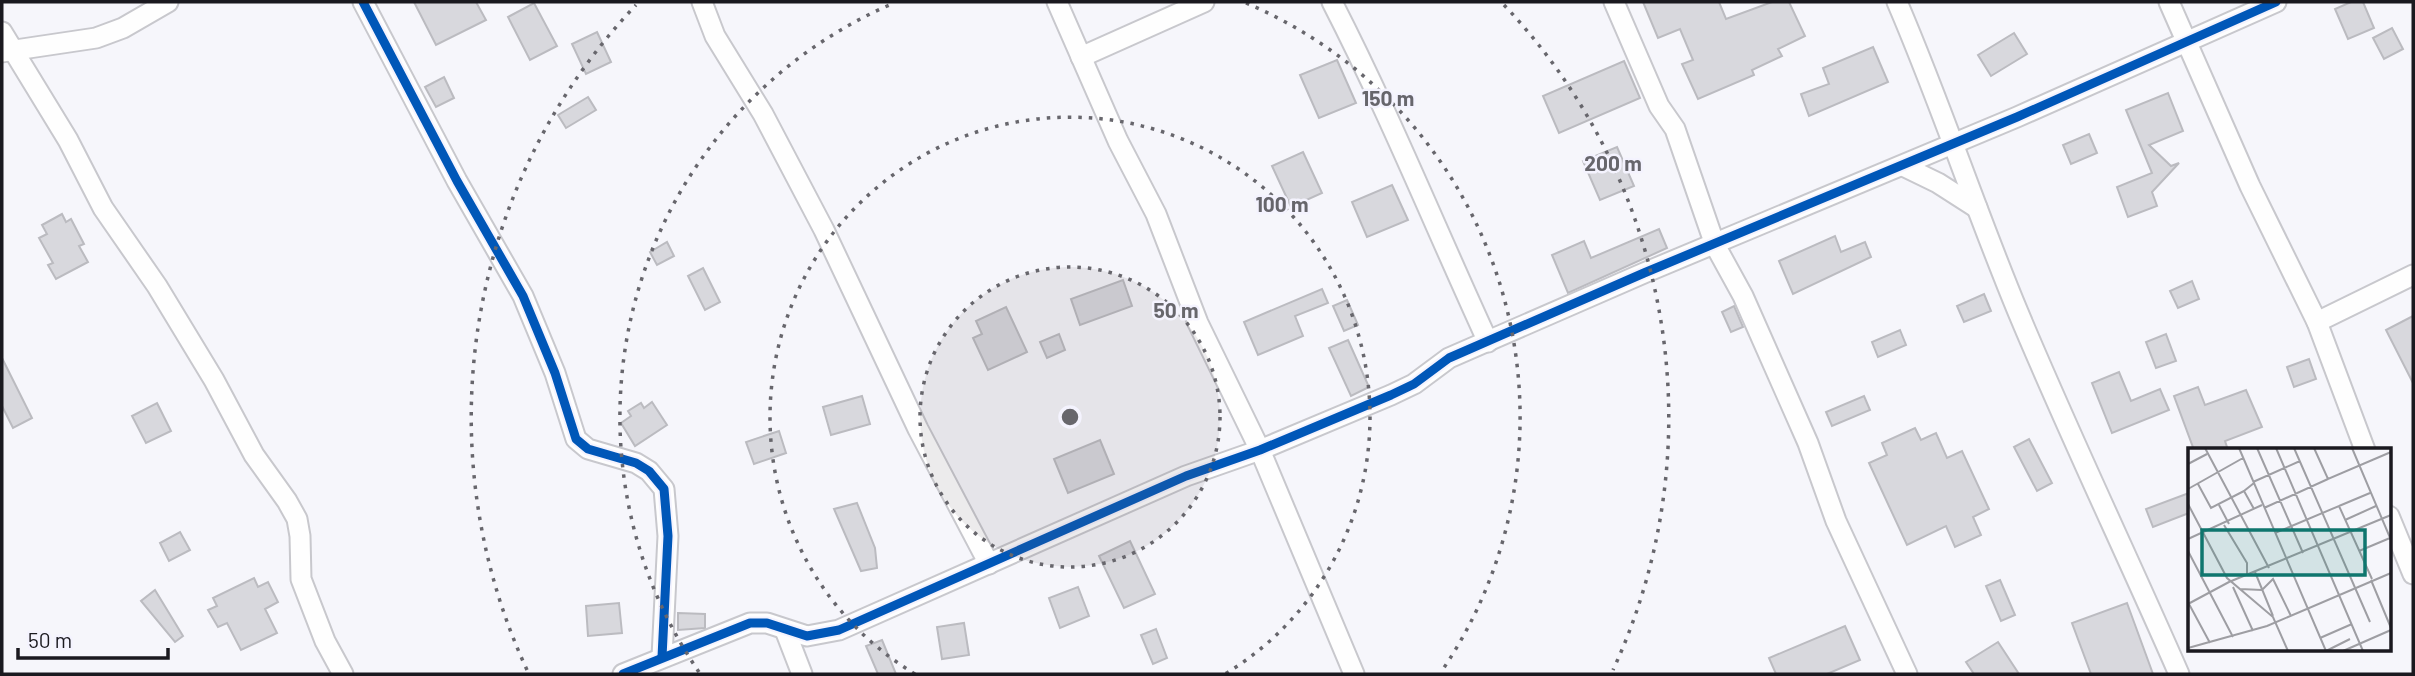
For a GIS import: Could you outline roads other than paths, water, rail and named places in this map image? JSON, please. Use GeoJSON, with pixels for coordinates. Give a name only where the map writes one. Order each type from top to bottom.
{"type":"FeatureCollection","features":[{"type":"Feature","properties":{"kind":"street"},"geometry":{"type":"LineString","coordinates":[[168,2],[124,28],[96,38],[5,45],[68,139],[103,208],[157,286],[215,380],[254,455],[288,501],[298,528],[301,579],[325,641],[343,674]]}},
{"type":"Feature","properties":{"kind":"street"},"geometry":{"type":"LineString","coordinates":[[363,2],[457,181],[523,296],[555,373],[576,439],[589,449],[636,463],[649,471],[664,489],[668,536],[662,657]]}},
{"type":"Feature","properties":{"kind":"street"},"geometry":{"type":"LineString","coordinates":[[702,2],[715,36],[763,114],[824,229],[918,429],[989,565]]}},
{"type":"Feature","properties":{"kind":"street"},"geometry":{"type":"LineString","coordinates":[[1057,2],[1080,57],[1156,214],[1198,323],[1260,450],[1354,674]]}},
{"type":"Feature","properties":{"kind":"street"},"geometry":{"type":"LineString","coordinates":[[1080,57],[1204,2]]}},
{"type":"Feature","properties":{"kind":"street"},"geometry":{"type":"LineString","coordinates":[[1332,2],[1381,100],[1488,342]]}},
{"type":"Feature","properties":{"kind":"street"},"geometry":{"type":"LineString","coordinates":[[1614,2],[1659,106],[1675,129],[1715,246],[1743,296],[1808,443],[1836,521],[1908,674]]}},
{"type":"Feature","properties":{"kind":"street"},"geometry":{"type":"LineString","coordinates":[[1897,2],[1956,143],[1977,208],[2063,418],[2179,674]]}},
{"type":"Feature","properties":{"kind":"street"},"geometry":{"type":"LineString","coordinates":[[2169,2],[2250,186],[2317,322],[2336,381],[2364,448]]}},
{"type":"Feature","properties":{"kind":"street"},"geometry":{"type":"LineString","coordinates":[[623,674],[750,623],[767,623],[807,636],[839,629],[1186,476],[1260,450],[1414,384],[1449,358],[1644,273],[1715,246],[1903,166],[2276,2]]}},
{"type":"Feature","properties":{"kind":"street"},"geometry":{"type":"LineString","coordinates":[[1903,166],[1938,183],[1977,208]]}},
{"type":"Feature","properties":{"kind":"street"},"geometry":{"type":"LineString","coordinates":[[2317,322],[2413,275]]}},
{"type":"Feature","properties":{"kind":"street"},"geometry":{"type":"LineString","coordinates":[[2390,518],[2413,574]]}},
{"type":"Feature","properties":{"kind":"street"},"geometry":{"type":"LineString","coordinates":[[785,630],[802,674]]}}]}
